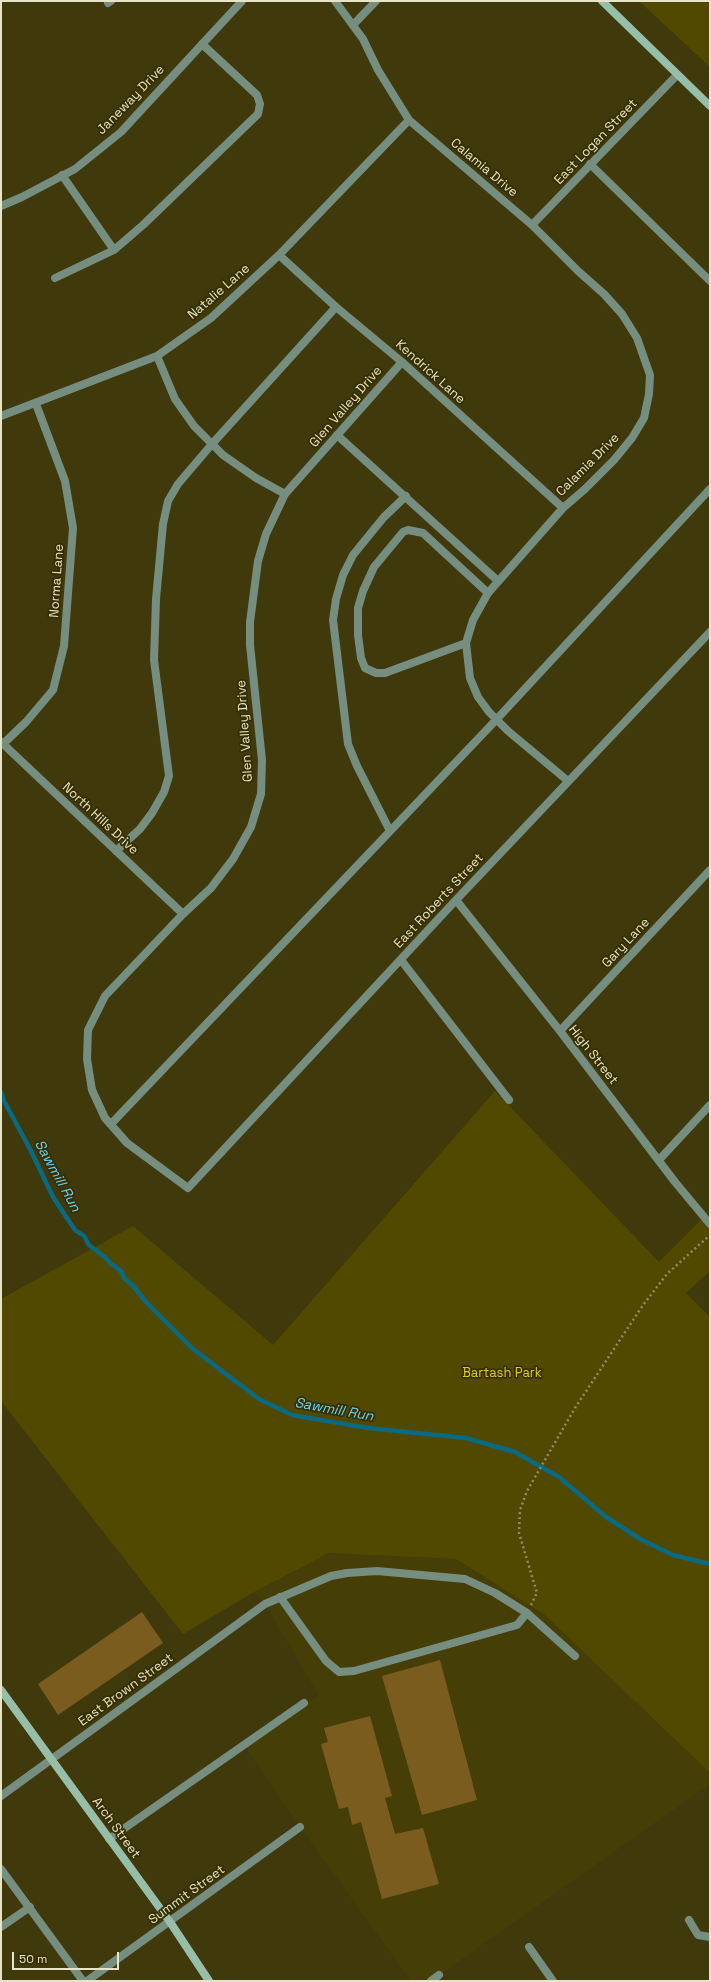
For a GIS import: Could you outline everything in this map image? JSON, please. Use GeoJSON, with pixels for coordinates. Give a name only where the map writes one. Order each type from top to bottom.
{"type":"FeatureCollection","features":[{"type":"Feature","properties":{"kind":"street","name":"Janeway Drive"},"geometry":{"type":"LineString","coordinates":[[1,206],[22,197],[75,168],[121,132],[242,1]]}},
{"type":"Feature","properties":{"kind":"street","name":"Calamia Drive"},"geometry":{"type":"LineString","coordinates":[[336,1],[353,25],[378,70],[409,120],[532,225],[622,314],[637,338],[650,375],[649,394],[644,418],[632,438],[614,460],[584,490],[563,508],[488,593],[473,620],[466,643],[470,678],[478,697],[496,720],[568,781]]}},
{"type":"Feature","properties":{"kind":"street"},"geometry":{"type":"LineString","coordinates":[[353,25],[376,1]]}},
{"type":"Feature","properties":{"kind":"street"},"geometry":{"type":"LineString","coordinates":[[602,1],[710,106]]}},
{"type":"Feature","properties":{"kind":"street"},"geometry":{"type":"LineString","coordinates":[[55,278],[114,250],[258,114],[260,104],[257,95],[202,44]]}},
{"type":"Feature","properties":{"kind":"street","name":"East Logan Street"},"geometry":{"type":"LineString","coordinates":[[532,225],[677,75]]}},
{"type":"Feature","properties":{"kind":"street","name":"Natalie Lane"},"geometry":{"type":"LineString","coordinates":[[1,416],[36,404],[156,356],[211,318],[279,256],[409,120]]}},
{"type":"Feature","properties":{"kind":"street"},"geometry":{"type":"LineString","coordinates":[[590,164],[710,281]]}},
{"type":"Feature","properties":{"kind":"street"},"geometry":{"type":"LineString","coordinates":[[62,176],[114,250]]}},
{"type":"Feature","properties":{"kind":"street","name":"Kendrick Lane"},"geometry":{"type":"LineString","coordinates":[[279,256],[336,307],[402,362],[563,508]]}},
{"type":"Feature","properties":{"kind":"street"},"geometry":{"type":"LineString","coordinates":[[116,851],[140,829],[152,813],[164,792],[169,776],[154,660],[156,599],[162,524],[168,501],[178,484],[212,444],[336,307]]}},
{"type":"Feature","properties":{"kind":"street"},"geometry":{"type":"LineString","coordinates":[[156,356],[175,399],[194,426],[223,455],[256,478],[285,494]]}},
{"type":"Feature","properties":{"kind":"street","name":"Glen Valley Drive"},"geometry":{"type":"LineString","coordinates":[[188,1188],[127,1143],[105,1118],[92,1090],[87,1059],[88,1030],[105,996],[183,914],[211,888],[233,859],[251,827],[261,794],[262,760],[250,645],[250,622],[252,594],[262,547],[271,522],[285,494],[402,362]]}},
{"type":"Feature","properties":{"kind":"street","name":"Norma Lane"},"geometry":{"type":"LineString","coordinates":[[2,743],[26,722],[53,690],[64,646],[73,528],[65,481],[36,404]]}},
{"type":"Feature","properties":{"kind":"street"},"geometry":{"type":"LineString","coordinates":[[337,435],[498,581]]}},
{"type":"Feature","properties":{"kind":"street"},"geometry":{"type":"LineString","coordinates":[[111,1124],[496,720],[710,489]]}},
{"type":"Feature","properties":{"kind":"street"},"geometry":{"type":"LineString","coordinates":[[390,831],[357,766],[348,744],[333,620],[336,599],[343,575],[353,555],[384,517],[406,496]]}},
{"type":"Feature","properties":{"kind":"street"},"geometry":{"type":"LineString","coordinates":[[466,643],[385,673],[376,673],[365,668],[361,658],[358,635],[358,608],[363,591],[378,562],[403,532],[408,530],[423,533],[488,593]]}},
{"type":"Feature","properties":{"kind":"street","name":"East Roberts Street"},"geometry":{"type":"LineString","coordinates":[[188,1188],[456,900],[710,632]]}},
{"type":"Feature","properties":{"kind":"street","name":"North Hills Drive"},"geometry":{"type":"LineString","coordinates":[[2,743],[183,914]]}},
{"type":"Feature","properties":{"kind":"street","name":"Gary Lane"},"geometry":{"type":"LineString","coordinates":[[560,1031],[710,870]]}},
{"type":"Feature","properties":{"kind":"street","name":"High Street"},"geometry":{"type":"LineString","coordinates":[[456,900],[710,1224]]}},
{"type":"Feature","properties":{"kind":"street"},"geometry":{"type":"LineString","coordinates":[[401,960],[509,1100]]}},
{"type":"Feature","properties":{"kind":"street"},"geometry":{"type":"LineString","coordinates":[[659,1160],[710,1105]]}},
{"type":"Feature","properties":{"kind":"street","name":"East Brown Street"},"geometry":{"type":"LineString","coordinates":[[1,1796],[264,1604],[280,1596],[332,1576],[347,1573],[377,1571],[414,1573],[465,1579],[495,1593],[527,1613],[575,1656]]}},
{"type":"Feature","properties":{"kind":"street"},"geometry":{"type":"LineString","coordinates":[[280,1596],[326,1661],[339,1672],[354,1671],[517,1624],[527,1613]]}},
{"type":"Feature","properties":{"kind":"street","name":"Arch Street"},"geometry":{"type":"LineString","coordinates":[[1,1690],[170,1922],[209,1981]]}},
{"type":"Feature","properties":{"kind":"street"},"geometry":{"type":"LineString","coordinates":[[109,1839],[304,1703]]}},
{"type":"Feature","properties":{"kind":"street","name":"Summit Street"},"geometry":{"type":"LineString","coordinates":[[87,1981],[300,1827]]}},
{"type":"Feature","properties":{"kind":"street"},"geometry":{"type":"LineString","coordinates":[[1,1869],[83,1981]]}},
{"type":"Feature","properties":{"kind":"street"},"geometry":{"type":"LineString","coordinates":[[1,1927],[30,1907]]}},
{"type":"Feature","properties":{"kind":"street"},"geometry":{"type":"LineString","coordinates":[[689,1920],[698,1935],[710,1937]]}},
{"type":"Feature","properties":{"kind":"street"},"geometry":{"type":"LineString","coordinates":[[529,1947],[553,1981]]}},
{"type":"Feature","properties":{"kind":"street"},"geometry":{"type":"LineString","coordinates":[[431,1981],[439,1975]]}},
{"type":"Feature","properties":{"kind":"path"},"geometry":{"type":"LineString","coordinates":[[527,1613],[537,1593],[519,1533],[520,1510],[548,1455],[580,1401],[643,1304],[667,1274],[710,1235]]}},
{"type":"Feature","properties":{"kind":"shaded area"},"geometry":{"type":"Polygon","coordinates":[[[329,1553],[456,1559],[545,1615],[710,1773],[710,1784],[431,1981],[411,1981],[300,1827],[245,1746],[319,1696],[265,1604],[254,1592],[329,1553]]]}},
{"type":"Feature","properties":{"kind":"green space"},"geometry":{"type":"Polygon","coordinates":[[[639,1],[710,1],[710,67],[639,1]]]}},
{"type":"Feature","properties":{"kind":"green space","name":"Bartash Park"},"geometry":{"type":"Polygon","coordinates":[[[495,1091],[659,1262],[704,1217],[710,1224],[710,1271],[686,1293],[710,1317],[710,1773],[545,1615],[456,1559],[329,1553],[254,1592],[183,1634],[1,1401],[1,1299],[133,1226],[273,1345],[495,1091]]]}},
{"type":"Feature","properties":{"kind":"building"},"geometry":{"type":"Polygon","coordinates":[[[142,1612],[163,1643],[58,1715],[38,1684],[142,1612]]]}},
{"type":"Feature","properties":{"kind":"building"},"geometry":{"type":"Polygon","coordinates":[[[440,1660],[477,1800],[422,1815],[382,1676],[440,1660]]]}},
{"type":"Feature","properties":{"kind":"building"},"geometry":{"type":"Polygon","coordinates":[[[370,1716],[392,1796],[385,1798],[395,1834],[423,1828],[439,1884],[382,1899],[361,1822],[352,1825],[348,1807],[339,1809],[321,1744],[328,1742],[324,1728],[370,1716]]]}},
{"type":"Feature","properties":{"kind":"waterway","name":"Sawmill Run"},"geometry":{"type":"LineString","coordinates":[[1,1092],[4,1101],[31,1151],[53,1197],[75,1230],[84,1236],[89,1245],[121,1271],[124,1278],[133,1286],[147,1303],[193,1349],[259,1399],[292,1415],[368,1428],[466,1438],[515,1452],[559,1477],[606,1517],[642,1540],[673,1555],[710,1564]]}}]}
